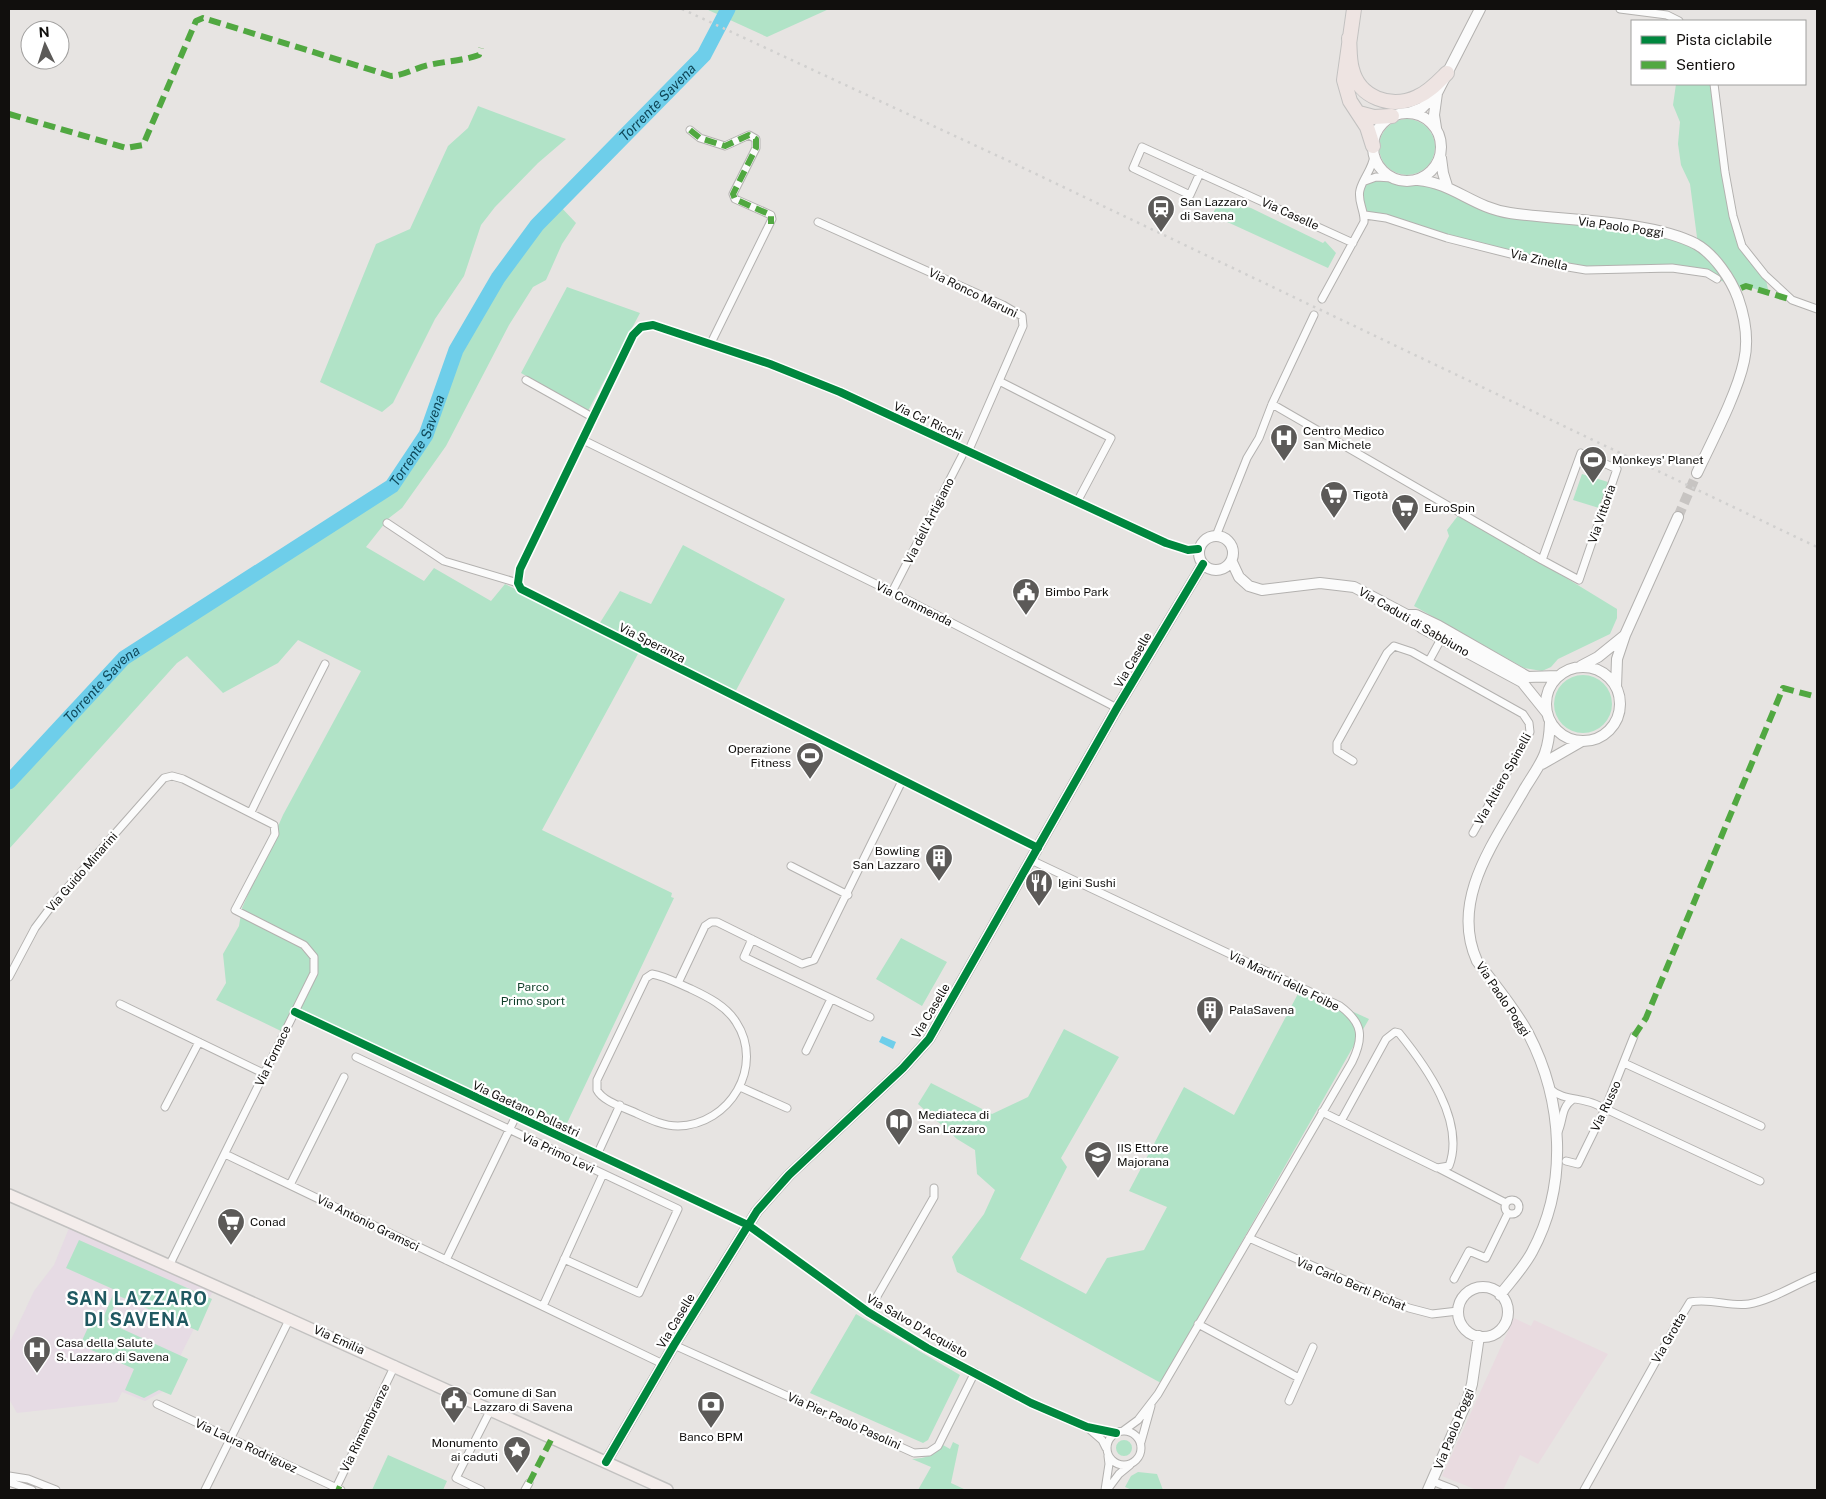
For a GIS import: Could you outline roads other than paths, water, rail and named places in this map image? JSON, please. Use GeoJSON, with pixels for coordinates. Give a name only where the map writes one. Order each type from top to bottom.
{"type":"FeatureCollection","features":[{"type":"Feature","properties":{"kind":"highway"},"geometry":{"type":"LineString","coordinates":[[1354,9],[1344,80],[1350,101],[1360,113],[1367,127],[1373,151]]}},
{"type":"Feature","properties":{"kind":"highway"},"geometry":{"type":"LineString","coordinates":[[1349,38],[1352,70],[1355,79],[1365,92],[1378,100],[1404,102],[1416,98],[1447,73]]}},
{"type":"Feature","properties":{"kind":"highway"},"geometry":{"type":"LineString","coordinates":[[1360,113],[1374,117],[1392,116]]}},
{"type":"Feature","properties":{"kind":"main road"},"geometry":{"type":"LineString","coordinates":[[1447,186],[1418,180],[1401,181],[1392,178],[1380,169],[1373,151],[1375,135],[1382,124],[1392,116],[1422,108],[1437,93],[1480,9]]}},
{"type":"Feature","properties":{"kind":"main road"},"geometry":{"type":"LineString","coordinates":[[1437,93],[1434,115],[1442,146],[1442,174],[1447,186]]}},
{"type":"Feature","properties":{"kind":"main road"},"geometry":{"type":"LineString","coordinates":[[1409,113],[1421,116],[1437,129]]}},
{"type":"Feature","properties":{"kind":"main road"},"geometry":{"type":"LineString","coordinates":[[1418,180],[1433,171],[1441,156]]}},
{"type":"Feature","properties":{"kind":"main road","name":"Via Paolo Poggi"},"geometry":{"type":"LineString","coordinates":[[1447,186],[1472,202],[1496,210],[1628,227],[1675,236],[1698,245],[1717,264],[1736,292],[1741,307],[1746,348],[1742,370],[1697,473]]}},
{"type":"Feature","properties":{"kind":"main road"},"geometry":{"type":"LineString","coordinates":[[1548,717],[1558,732],[1568,738],[1582,741],[1594,740],[1605,734],[1614,725],[1619,715],[1620,700],[1616,687],[1617,659],[1625,635],[1678,517]]}},
{"type":"Feature","properties":{"kind":"main road"},"geometry":{"type":"LineString","coordinates":[[1232,562],[1217,570],[1210,570],[1202,564],[1198,549],[1204,542],[1216,536],[1225,539],[1233,547],[1232,562],[1239,577]]}},
{"type":"Feature","properties":{"kind":"main road","name":"Via Caselle"},"geometry":{"type":"LineString","coordinates":[[606,1462],[674,1345],[748,1225],[782,1182],[891,1080],[923,1047],[1117,708],[1202,564]]}},
{"type":"Feature","properties":{"kind":"main road","name":"Via Caduti di Sabbiuno"},"geometry":{"type":"LineString","coordinates":[[1217,570],[1239,577],[1249,586],[1262,590],[1306,584],[1347,586],[1407,615],[1414,622],[1441,639],[1516,678],[1533,694],[1548,717]]}},
{"type":"Feature","properties":{"kind":"main road"},"geometry":{"type":"LineString","coordinates":[[1407,615],[1416,615],[1439,626],[1523,675],[1540,678],[1558,676]]}},
{"type":"Feature","properties":{"kind":"main road"},"geometry":{"type":"LineString","coordinates":[[1542,764],[1550,742],[1546,702],[1548,690],[1558,676],[1568,669],[1581,666],[1598,657],[1625,635]]}},
{"type":"Feature","properties":{"kind":"main road"},"geometry":{"type":"LineString","coordinates":[[1581,666],[1601,671],[1616,687]]}},
{"type":"Feature","properties":{"kind":"main road"},"geometry":{"type":"LineString","coordinates":[[1542,764],[1582,741]]}},
{"type":"Feature","properties":{"kind":"main road","name":"Via Paolo Poggi"},"geometry":{"type":"LineString","coordinates":[[1500,1294],[1532,1254],[1546,1220],[1557,1167],[1557,1134],[1550,1088],[1543,1067],[1527,1032],[1477,961],[1471,945],[1469,932],[1472,890],[1481,865],[1542,764]]}},
{"type":"Feature","properties":{"kind":"main road","name":"Via Emilia"},"geometry":{"type":"LineString","coordinates":[[9,1195],[395,1365],[490,1411],[667,1490]]}},
{"type":"Feature","properties":{"kind":"main road"},"geometry":{"type":"LineString","coordinates":[[1486,1287],[1500,1294],[1507,1310],[1506,1321],[1495,1333],[1479,1336],[1464,1328],[1458,1311],[1463,1296],[1478,1288],[1486,1287]]}},
{"type":"Feature","properties":{"kind":"main road","name":"Via Paolo Poggi"},"geometry":{"type":"LineString","coordinates":[[1430,1486],[1467,1401],[1472,1384],[1479,1336]]}},
{"type":"Feature","properties":{"kind":"street"},"geometry":{"type":"LineString","coordinates":[[1620,9],[1667,15],[1677,20]]}},
{"type":"Feature","properties":{"kind":"street"},"geometry":{"type":"LineString","coordinates":[[1714,85],[1725,172],[1733,216],[1742,246],[1765,275],[1792,300],[1817,309]]}},
{"type":"Feature","properties":{"kind":"street"},"geometry":{"type":"LineString","coordinates":[[690,130],[700,138],[725,146],[749,135],[756,139],[756,148],[733,194],[735,199],[766,212],[771,215],[772,219],[710,345]]}},
{"type":"Feature","properties":{"kind":"street","name":"Via Caselle"},"geometry":{"type":"LineString","coordinates":[[1200,173],[1190,195],[1133,168],[1142,147],[1200,173],[1354,243]]}},
{"type":"Feature","properties":{"kind":"street"},"geometry":{"type":"LineString","coordinates":[[1322,299],[1364,222],[1365,215],[1359,196],[1372,167],[1373,151]]}},
{"type":"Feature","properties":{"kind":"street"},"geometry":{"type":"LineString","coordinates":[[1365,181],[1376,178],[1392,178]]}},
{"type":"Feature","properties":{"kind":"street","name":"Via Zinella"},"geometry":{"type":"LineString","coordinates":[[1365,215],[1386,218],[1447,238],[1550,264],[1586,270],[1672,268],[1707,273],[1717,279]]}},
{"type":"Feature","properties":{"kind":"street","name":"Via Ronco Maruni"},"geometry":{"type":"LineString","coordinates":[[818,222],[1003,305],[1022,316],[1022,326],[967,451]]}},
{"type":"Feature","properties":{"kind":"street"},"geometry":{"type":"LineString","coordinates":[[1216,536],[1232,491],[1247,458],[1259,438],[1272,404],[1314,315]]}},
{"type":"Feature","properties":{"kind":"street","name":"Via Ca' Ricchi"},"geometry":{"type":"LineString","coordinates":[[594,418],[633,335],[644,326],[656,326],[806,378],[1166,543],[1188,550],[1198,549]]}},
{"type":"Feature","properties":{"kind":"street"},"geometry":{"type":"LineString","coordinates":[[387,523],[444,561],[518,583],[520,569],[594,418],[526,380]]}},
{"type":"Feature","properties":{"kind":"street"},"geometry":{"type":"LineString","coordinates":[[999,381],[1110,438],[1077,502]]}},
{"type":"Feature","properties":{"kind":"street","name":"Via Vittoria"},"geometry":{"type":"LineString","coordinates":[[1272,404],[1542,560],[1579,580],[1618,468],[1581,453],[1542,560]]}},
{"type":"Feature","properties":{"kind":"street","name":"Via Commenda"},"geometry":{"type":"LineString","coordinates":[[583,440],[892,592],[1117,708]]}},
{"type":"Feature","properties":{"kind":"street","name":"Via dell'Artigiano"},"geometry":{"type":"LineString","coordinates":[[892,592],[967,451]]}},
{"type":"Feature","properties":{"kind":"street","name":"Via Speranza"},"geometry":{"type":"LineString","coordinates":[[518,583],[530,595],[1038,848]]}},
{"type":"Feature","properties":{"kind":"street"},"geometry":{"type":"LineString","coordinates":[[1429,661],[1441,639]]}},
{"type":"Feature","properties":{"kind":"street","name":"Via Altiero Spinelli"},"geometry":{"type":"LineString","coordinates":[[1353,761],[1337,751],[1337,743],[1392,647],[1396,645],[1429,661],[1523,714],[1531,727],[1473,833]]}},
{"type":"Feature","properties":{"kind":"street"},"geometry":{"type":"LineString","coordinates":[[251,812],[280,749],[302,713],[325,664]]}},
{"type":"Feature","properties":{"kind":"street","name":"Via Fornace"},"geometry":{"type":"LineString","coordinates":[[168,776],[183,779],[274,825],[275,834],[235,910],[304,945],[314,957],[314,973],[169,1266]]}},
{"type":"Feature","properties":{"kind":"street","name":"Via Guido Minarini"},"geometry":{"type":"LineString","coordinates":[[9,977],[35,928],[53,904],[162,780],[168,776]]}},
{"type":"Feature","properties":{"kind":"street"},"geometry":{"type":"LineString","coordinates":[[678,983],[708,923],[716,922],[802,964],[808,963],[818,955],[902,781]]}},
{"type":"Feature","properties":{"kind":"street","name":"Via Martiri delle Foibe"},"geometry":{"type":"LineString","coordinates":[[1031,860],[1329,1001],[1350,1014],[1360,1030],[1358,1050],[1152,1403],[1138,1420],[1109,1440],[1106,1490]]}},
{"type":"Feature","properties":{"kind":"street"},"geometry":{"type":"LineString","coordinates":[[791,866],[848,895]]}},
{"type":"Feature","properties":{"kind":"street"},"geometry":{"type":"LineString","coordinates":[[752,940],[744,957],[870,1017]]}},
{"type":"Feature","properties":{"kind":"street"},"geometry":{"type":"LineString","coordinates":[[656,974],[714,1001],[736,1022],[746,1053],[746,1068],[740,1086],[720,1112],[706,1120],[685,1125],[660,1123],[620,1105],[598,1093],[596,1083],[646,978],[656,974]]}},
{"type":"Feature","properties":{"kind":"street"},"geometry":{"type":"LineString","coordinates":[[806,1052],[832,999]]}},
{"type":"Feature","properties":{"kind":"street"},"geometry":{"type":"LineString","coordinates":[[120,1004],[265,1074]]}},
{"type":"Feature","properties":{"kind":"street","name":"Via Gaetano Pollastri"},"geometry":{"type":"LineString","coordinates":[[295,1012],[748,1225]]}},
{"type":"Feature","properties":{"kind":"street"},"geometry":{"type":"LineString","coordinates":[[1341,1121],[1386,1039],[1395,1032],[1399,1033],[1435,1084],[1445,1105],[1451,1126],[1452,1158],[1449,1166],[1437,1168]]}},
{"type":"Feature","properties":{"kind":"street","name":"Via Russo"},"geometry":{"type":"LineString","coordinates":[[1566,1161],[1578,1164],[1605,1109],[1634,1036]]}},
{"type":"Feature","properties":{"kind":"street"},"geometry":{"type":"LineString","coordinates":[[165,1107],[199,1042]]}},
{"type":"Feature","properties":{"kind":"street","name":"Via Primo Levi"},"geometry":{"type":"LineString","coordinates":[[356,1057],[678,1209],[639,1293],[564,1259]]}},
{"type":"Feature","properties":{"kind":"street"},"geometry":{"type":"LineString","coordinates":[[1624,1063],[1761,1126]]}},
{"type":"Feature","properties":{"kind":"street"},"geometry":{"type":"LineString","coordinates":[[290,1185],[344,1077]]}},
{"type":"Feature","properties":{"kind":"street"},"geometry":{"type":"LineString","coordinates":[[740,1086],[787,1108]]}},
{"type":"Feature","properties":{"kind":"street"},"geometry":{"type":"LineString","coordinates":[[1550,1088],[1557,1095],[1573,1099],[1583,1099],[1760,1181]]}},
{"type":"Feature","properties":{"kind":"street"},"geometry":{"type":"LineString","coordinates":[[1557,1134],[1563,1124],[1562,1113],[1565,1106],[1573,1099]]}},
{"type":"Feature","properties":{"kind":"street"},"geometry":{"type":"LineString","coordinates":[[597,1155],[620,1105]]}},
{"type":"Feature","properties":{"kind":"street"},"geometry":{"type":"LineString","coordinates":[[1322,1112],[1506,1203]]}},
{"type":"Feature","properties":{"kind":"street"},"geometry":{"type":"LineString","coordinates":[[446,1260],[516,1116]]}},
{"type":"Feature","properties":{"kind":"street","name":"Via Antonio Gramsci"},"geometry":{"type":"LineString","coordinates":[[225,1154],[663,1364]]}},
{"type":"Feature","properties":{"kind":"street"},"geometry":{"type":"LineString","coordinates":[[542,1306],[603,1174]]}},
{"type":"Feature","properties":{"kind":"street"},"geometry":{"type":"LineString","coordinates":[[868,1312],[934,1197],[934,1188]]}},
{"type":"Feature","properties":{"kind":"street"},"geometry":{"type":"LineString","coordinates":[[1506,1203],[1513,1200],[1519,1207],[1516,1213],[1508,1213]]}},
{"type":"Feature","properties":{"kind":"street"},"geometry":{"type":"LineString","coordinates":[[1506,1203],[1505,1209],[1508,1213]]}},
{"type":"Feature","properties":{"kind":"street"},"geometry":{"type":"LineString","coordinates":[[1454,1279],[1470,1250],[1486,1258],[1508,1213]]}},
{"type":"Feature","properties":{"kind":"street","name":"Via Salvo D'Acquisto"},"geometry":{"type":"LineString","coordinates":[[748,1225],[868,1312],[927,1348],[975,1372],[1031,1404],[1087,1427]]}},
{"type":"Feature","properties":{"kind":"street","name":"Via Carlo Berti Pichat"},"geometry":{"type":"LineString","coordinates":[[1249,1238],[1409,1308],[1432,1314],[1458,1311]]}},
{"type":"Feature","properties":{"kind":"street","name":"Via Grotta"},"geometry":{"type":"LineString","coordinates":[[1584,1490],[1678,1320],[1690,1302],[1706,1300],[1747,1305],[1761,1301],[1817,1276]]}},
{"type":"Feature","properties":{"kind":"street"},"geometry":{"type":"LineString","coordinates":[[205,1490],[290,1318]]}},
{"type":"Feature","properties":{"kind":"street"},"geometry":{"type":"LineString","coordinates":[[1198,1324],[1299,1378]]}},
{"type":"Feature","properties":{"kind":"street","name":"Via Pier Paolo Pasolini"},"geometry":{"type":"LineString","coordinates":[[674,1345],[914,1453],[929,1452],[940,1443],[975,1372]]}},
{"type":"Feature","properties":{"kind":"street"},"geometry":{"type":"LineString","coordinates":[[1289,1401],[1313,1347]]}},
{"type":"Feature","properties":{"kind":"street","name":"Via Rimembranze"},"geometry":{"type":"LineString","coordinates":[[337,1489],[395,1365]]}},
{"type":"Feature","properties":{"kind":"street","name":"Via Martiri delle Foibe"},"geometry":{"type":"LineString","coordinates":[[1106,1490],[1119,1474],[1140,1457],[1141,1442],[1152,1403]]}},
{"type":"Feature","properties":{"kind":"street","name":"Via Laura Rodriguez"},"geometry":{"type":"LineString","coordinates":[[157,1404],[337,1489]]}},
{"type":"Feature","properties":{"kind":"street"},"geometry":{"type":"LineString","coordinates":[[481,1490],[456,1478],[490,1411]]}},
{"type":"Feature","properties":{"kind":"street"},"geometry":{"type":"LineString","coordinates":[[1087,1427],[1135,1434],[1141,1442]]}},
{"type":"Feature","properties":{"kind":"street"},"geometry":{"type":"LineString","coordinates":[[1087,1427],[1102,1440],[1116,1464],[1130,1465]]}},
{"type":"Feature","properties":{"kind":"street"},"geometry":{"type":"LineString","coordinates":[[9,1476],[28,1479],[56,1490]]}},
{"type":"Feature","properties":{"kind":"street"},"geometry":{"type":"LineString","coordinates":[[9,1482],[29,1489],[28,1479]]}},
{"type":"Feature","properties":{"kind":"street"},"geometry":{"type":"LineString","coordinates":[[525,1490],[529,1483]]}},
{"type":"Feature","properties":{"kind":"street"},"geometry":{"type":"LineString","coordinates":[[1430,1486],[1455,1490]]}},
{"type":"Feature","properties":{"kind":"water"},"geometry":{"type":"Polygon","coordinates":[[[882,1036],[896,1042],[893,1049],[879,1042],[882,1036]]]}},
{"type":"Feature","properties":{"kind":"waterway","name":"Torrente Savena"},"geometry":{"type":"LineString","coordinates":[[9,782],[124,658],[392,486],[426,435],[456,350],[498,278],[537,225],[704,55],[728,9]]}},
{"type":"Feature","properties":{"kind":"tunnel"},"geometry":{"type":"LineString","coordinates":[[1678,517],[1697,473]]}},
{"type":"Feature","properties":{"kind":"railway"},"geometry":{"type":"LineString","coordinates":[[682,9],[1013,163],[1817,547]]}},
{"type":"Feature","properties":{"kind":"place","name":"San Lazzaro di Savena"},"geometry":{"type":"Point","coordinates":[1161,233]}},
{"type":"Feature","properties":{"kind":"place","name":"Centro Medico San Michele"},"geometry":{"type":"Point","coordinates":[1284,462]}},
{"type":"Feature","properties":{"kind":"place","name":"Monkeys' Planet"},"geometry":{"type":"Point","coordinates":[1593,484]}},
{"type":"Feature","properties":{"kind":"place","name":"Tigotà"},"geometry":{"type":"Point","coordinates":[1334,519]}},
{"type":"Feature","properties":{"kind":"place","name":"EuroSpin"},"geometry":{"type":"Point","coordinates":[1405,532]}},
{"type":"Feature","properties":{"kind":"place","name":"Bimbo Park"},"geometry":{"type":"Point","coordinates":[1026,616]}},
{"type":"Feature","properties":{"kind":"place","name":"Operazione Fitness"},"geometry":{"type":"Point","coordinates":[810,780]}},
{"type":"Feature","properties":{"kind":"place","name":"Bowling San Lazzaro"},"geometry":{"type":"Point","coordinates":[939,882]}},
{"type":"Feature","properties":{"kind":"place","name":"Igini Sushi"},"geometry":{"type":"Point","coordinates":[1039,907]}},
{"type":"Feature","properties":{"kind":"place","name":"PalaSavena"},"geometry":{"type":"Point","coordinates":[1210,1034]}},
{"type":"Feature","properties":{"kind":"place","name":"Mediateca di San Lazzaro"},"geometry":{"type":"Point","coordinates":[899,1146]}},
{"type":"Feature","properties":{"kind":"place","name":"IIS Ettore Majorana"},"geometry":{"type":"Point","coordinates":[1098,1179]}},
{"type":"Feature","properties":{"kind":"place","name":"Conad"},"geometry":{"type":"Point","coordinates":[231,1246]}},
{"type":"Feature","properties":{"kind":"place","name":"Casa della Salute S. Lazzaro di Savena"},"geometry":{"type":"Point","coordinates":[37,1374]}},
{"type":"Feature","properties":{"kind":"place","name":"Comune di San Lazzaro di Savena"},"geometry":{"type":"Point","coordinates":[454,1424]}},
{"type":"Feature","properties":{"kind":"place","name":"Banco BPM"},"geometry":{"type":"Point","coordinates":[711,1429]}},
{"type":"Feature","properties":{"kind":"place","name":"Monumento ai caduti"},"geometry":{"type":"Point","coordinates":[517,1474]}},
{"type":"Feature","properties":{"kind":"district","name":"SAN LAZZARO DI SAVENA"},"geometry":{"type":"Point","coordinates":[137,1308]}},
{"type":"Feature","properties":{"kind":"park label","name":"Parco Primo sport"},"geometry":{"type":"Point","coordinates":[533,994]}}]}
